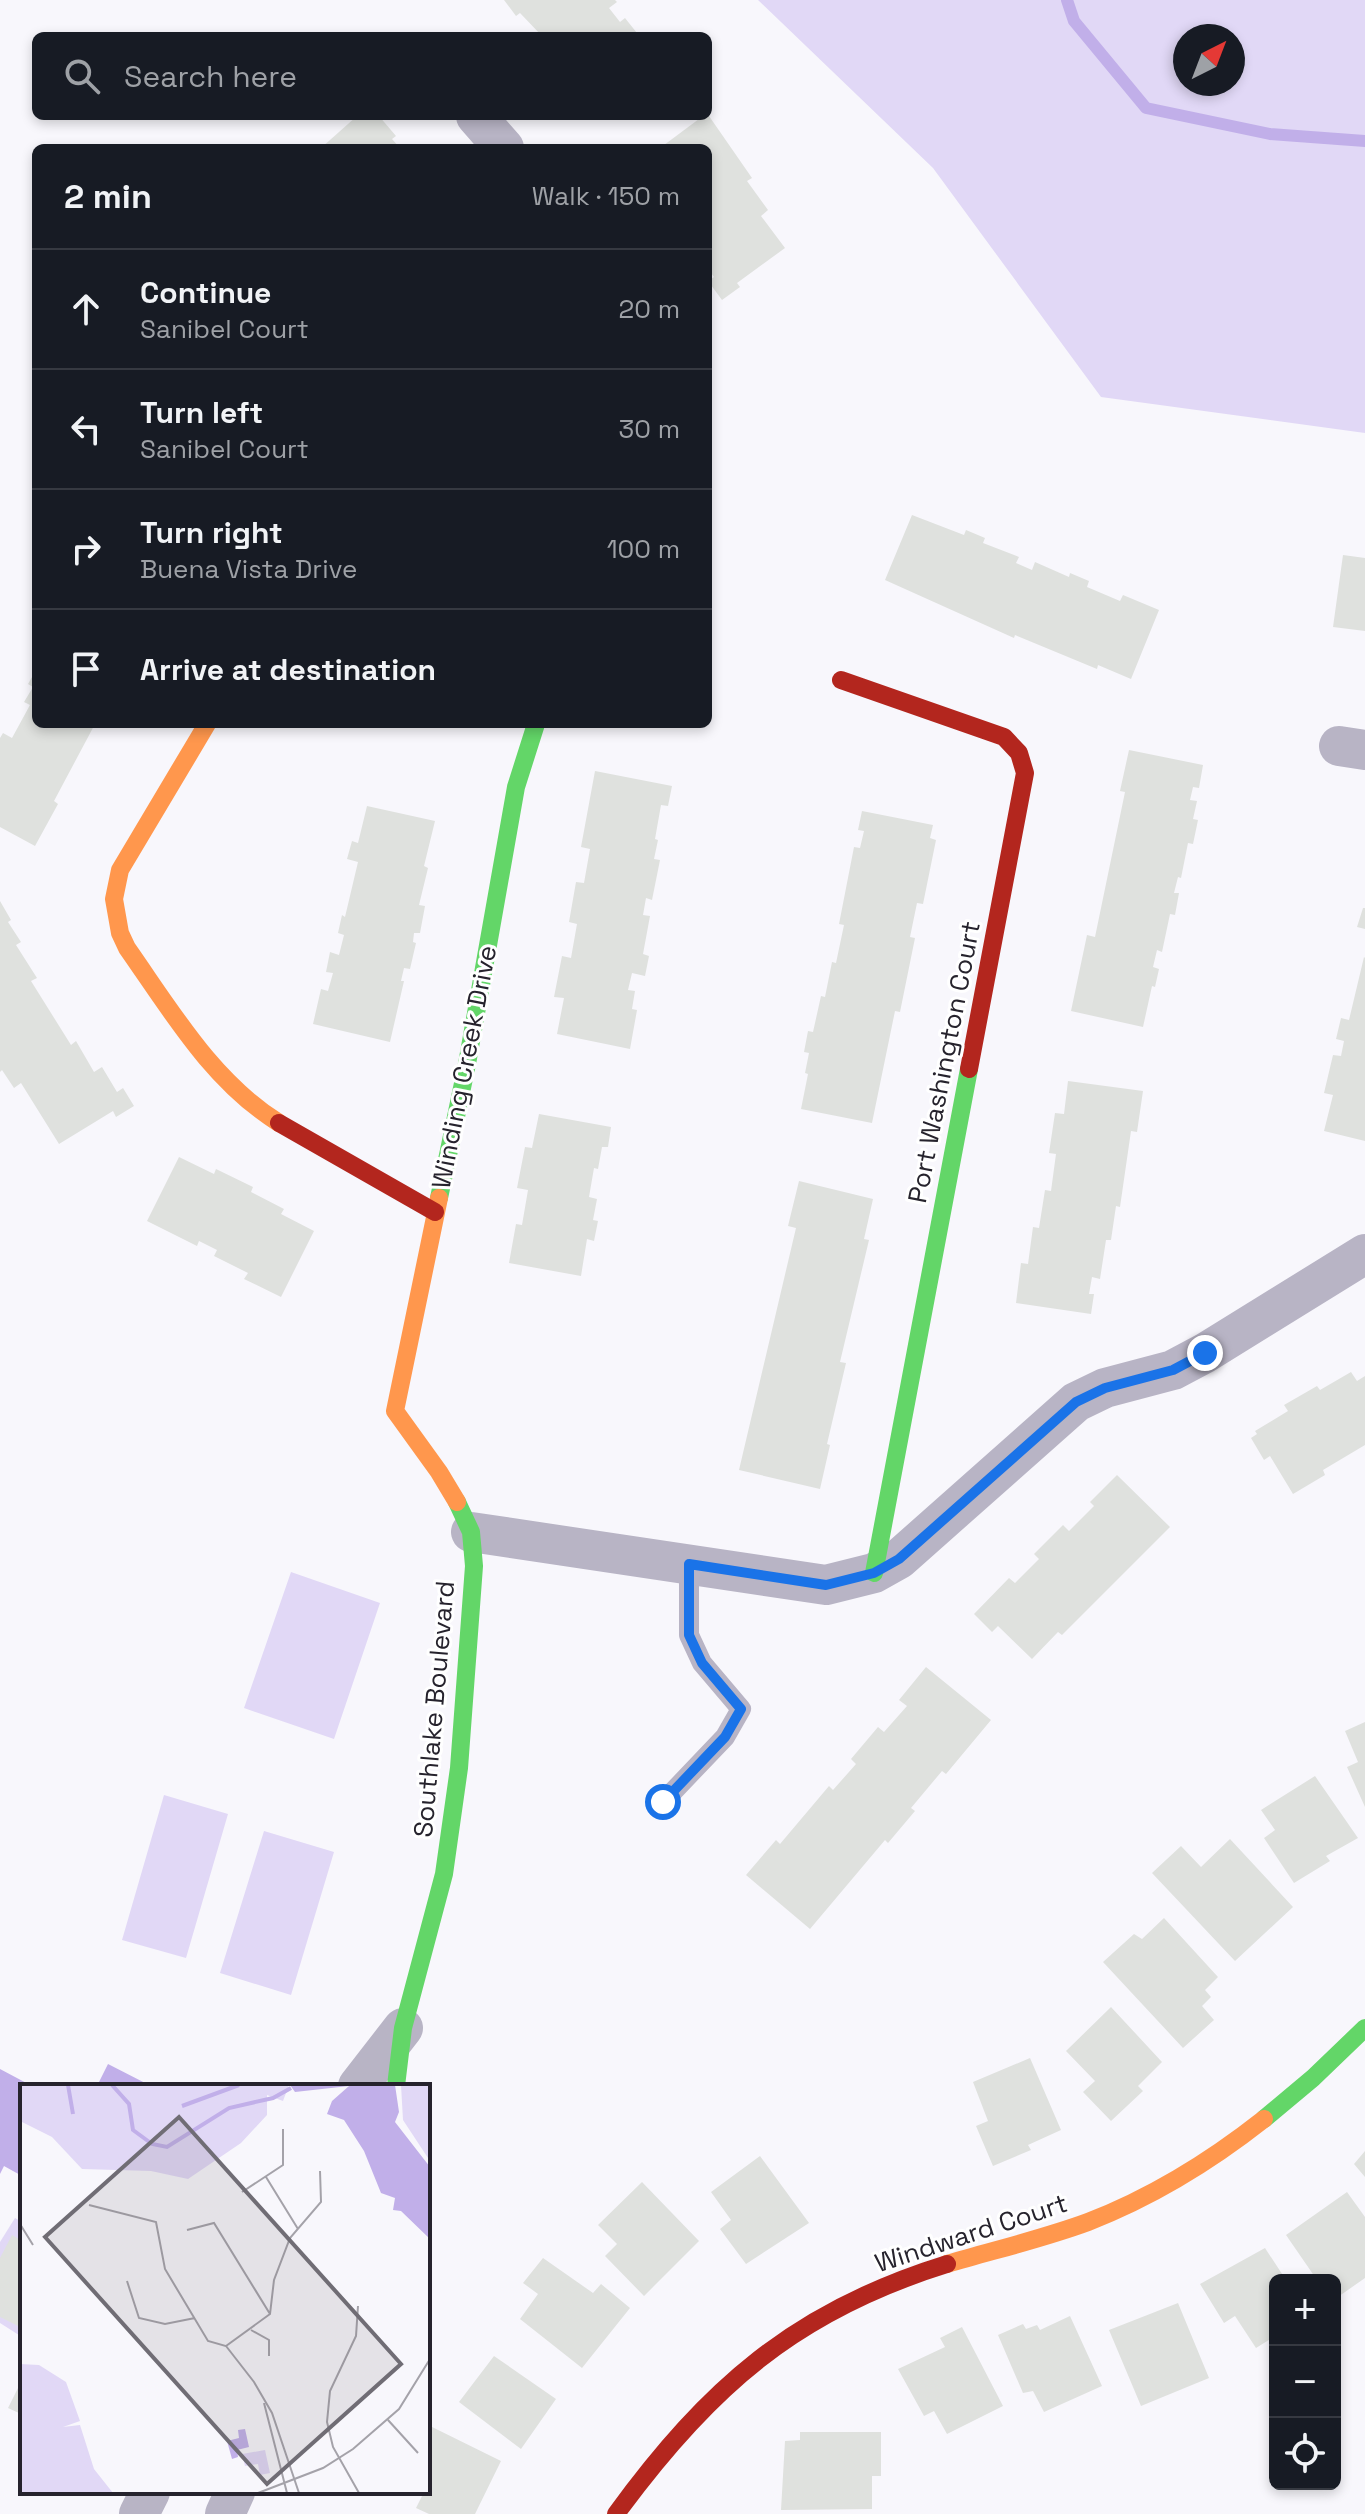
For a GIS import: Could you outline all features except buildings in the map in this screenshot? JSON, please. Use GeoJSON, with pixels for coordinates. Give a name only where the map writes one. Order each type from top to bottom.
{"type":"FeatureCollection","features":[{"type":"Feature","properties":{"kind":"street"},"geometry":{"type":"LineString","coordinates":[[480,120],[500,144]]}},
{"type":"Feature","properties":{"kind":"street","name":"Port Washington Court"},"geometry":{"type":"LineString","coordinates":[[841,680],[1004,737],[1019,753],[1025,773],[874,1573]]}},
{"type":"Feature","properties":{"kind":"street"},"geometry":{"type":"LineString","coordinates":[[205,728],[120,870],[114,899],[120,933],[127,948],[206,1060],[242,1097],[276,1121],[435,1212]]}},
{"type":"Feature","properties":{"kind":"street","name":"Winding Creek Drive"},"geometry":{"type":"LineString","coordinates":[[395,1411],[467,1064],[516,787],[535,728]]}},
{"type":"Feature","properties":{"kind":"street"},"geometry":{"type":"LineString","coordinates":[[471,1532],[826,1585],[874,1573],[899,1559],[1076,1402],[1105,1388],[1173,1370],[1365,1254]]}},
{"type":"Feature","properties":{"kind":"street","name":"Southlake Boulevard"},"geometry":{"type":"LineString","coordinates":[[395,1411],[458,1504],[471,1532],[474,1566],[459,1768],[444,1874],[403,2028],[396,2084]]}},
{"type":"Feature","properties":{"kind":"street"},"geometry":{"type":"LineString","coordinates":[[360,2084],[403,2028]]}},
{"type":"Feature","properties":{"kind":"street","name":"Windward Court"},"geometry":{"type":"LineString","coordinates":[[616,2514],[651,2464],[703,2406],[763,2355],[829,2311],[894,2282],[1089,2222],[1171,2181],[1248,2133],[1340,2054],[1365,2028]]}},
{"type":"Feature","properties":{"kind":"street"},"geometry":{"type":"LineString","coordinates":[[139,2514],[149,2494]]}},
{"type":"Feature","properties":{"kind":"street"},"geometry":{"type":"LineString","coordinates":[[225,2514],[234,2494]]}},
{"type":"Feature","properties":{"kind":"lane"},"geometry":{"type":"LineString","coordinates":[[663,1802],[725,1737],[741,1709],[702,1663],[689,1635],[689,1564]]}},
{"type":"Feature","properties":{"kind":"shaded area"},"geometry":{"type":"Polygon","coordinates":[[[758,0],[1365,0],[1365,433],[1101,397],[933,168],[758,0]]]}},
{"type":"Feature","properties":{"kind":"shaded area"},"geometry":{"type":"Polygon","coordinates":[[[291,1572],[380,1603],[334,1739],[244,1708],[291,1572]]]}},
{"type":"Feature","properties":{"kind":"shaded area"},"geometry":{"type":"Polygon","coordinates":[[[164,1795],[228,1814],[186,1958],[122,1940],[164,1795]]]}},
{"type":"Feature","properties":{"kind":"shaded area"},"geometry":{"type":"Polygon","coordinates":[[[264,1831],[334,1852],[291,1995],[220,1973],[264,1831]]]}},
{"type":"Feature","properties":{"kind":"shaded area"},"geometry":{"type":"Polygon","coordinates":[[[108,2064],[147,2084],[98,2084],[108,2064]]]}},
{"type":"Feature","properties":{"kind":"shaded area"},"geometry":{"type":"Polygon","coordinates":[[[0,2069],[28,2084],[20,2084],[20,2175],[4,2166],[0,2174],[0,2069]]]}},
{"type":"Feature","properties":{"kind":"shaded area"},"geometry":{"type":"Polygon","coordinates":[[[15,2218],[20,2221],[20,2336],[0,2323],[0,2242],[15,2218]]]}},
{"type":"Feature","properties":{"kind":"waterway"},"geometry":{"type":"LineString","coordinates":[[1067,0],[1074,21],[1146,108],[1270,134],[1365,141]]}},
{"type":"Feature","properties":{"kind":"traffic: fast"},"geometry":{"type":"LineString","coordinates":[[439,1198],[467,1064],[516,787],[535,728]]}},
{"type":"Feature","properties":{"kind":"traffic: fast"},"geometry":{"type":"LineString","coordinates":[[874,1573],[969,1069]]}},
{"type":"Feature","properties":{"kind":"traffic: fast"},"geometry":{"type":"LineString","coordinates":[[396,2084],[403,2028],[444,1874],[459,1768],[474,1566],[471,1532],[457,1502]]}},
{"type":"Feature","properties":{"kind":"traffic: fast"},"geometry":{"type":"LineString","coordinates":[[1264,2119],[1365,2028]]}},
{"type":"Feature","properties":{"kind":"traffic: slow"},"geometry":{"type":"LineString","coordinates":[[205,728],[120,870],[114,899],[120,933],[160,996],[213,1066],[233,1087],[279,1123]]}},
{"type":"Feature","properties":{"kind":"traffic: slow"},"geometry":{"type":"LineString","coordinates":[[439,1198],[395,1411],[457,1502]]}},
{"type":"Feature","properties":{"kind":"traffic: slow"},"geometry":{"type":"LineString","coordinates":[[947,2264],[1053,2234],[1134,2202],[1180,2177],[1264,2119]]}},
{"type":"Feature","properties":{"kind":"traffic: jam"},"geometry":{"type":"LineString","coordinates":[[841,680],[1004,737],[1019,753],[1025,773],[969,1069]]}},
{"type":"Feature","properties":{"kind":"traffic: jam"},"geometry":{"type":"LineString","coordinates":[[279,1123],[435,1212]]}},
{"type":"Feature","properties":{"kind":"traffic: jam"},"geometry":{"type":"LineString","coordinates":[[616,2514],[685,2428],[759,2359],[844,2305],[947,2264]]}},
{"type":"Feature","properties":{"kind":"route"},"geometry":{"type":"LineString","coordinates":[[663,1802],[725,1737],[741,1709],[702,1663],[689,1635],[689,1564],[826,1585],[874,1573],[899,1559],[1076,1402],[1105,1388],[1173,1370],[1205,1353]]}}]}
